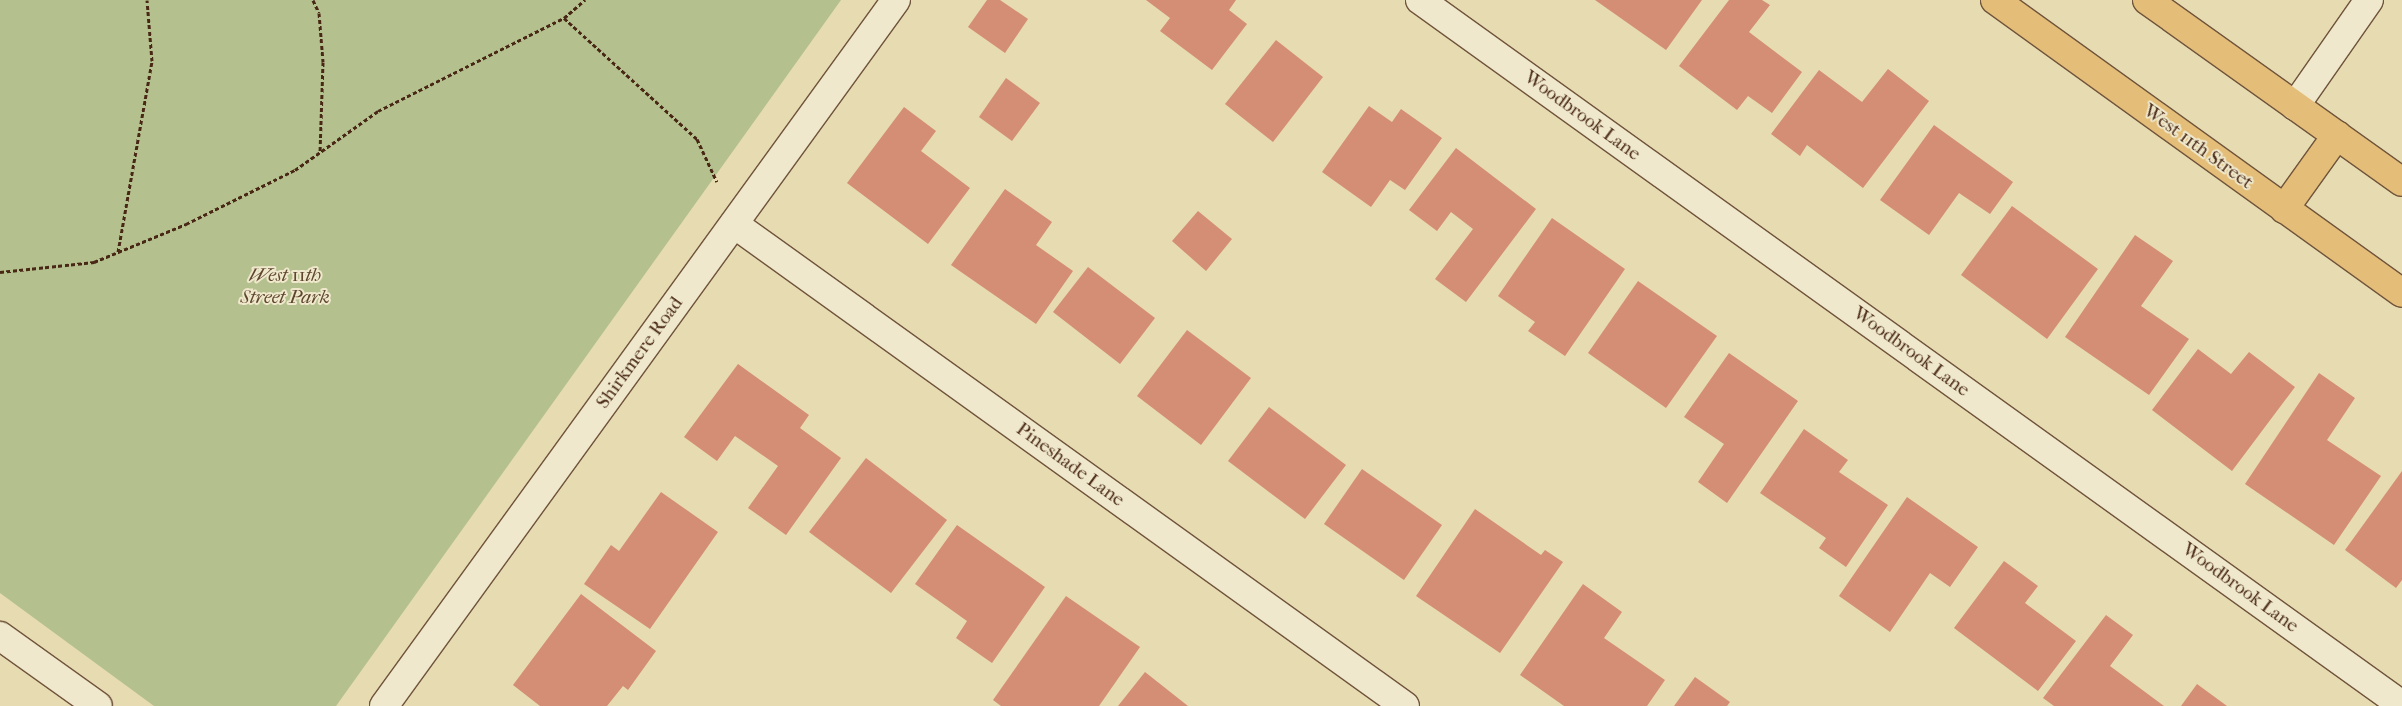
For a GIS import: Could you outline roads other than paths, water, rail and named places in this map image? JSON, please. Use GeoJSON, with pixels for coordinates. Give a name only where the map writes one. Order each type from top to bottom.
{"type":"FeatureCollection","features":[{"type":"Feature","properties":{"kind":"main road","name":"West 11th Street"},"geometry":{"type":"LineString","coordinates":[[1994,0],[2402,293]]}},
{"type":"Feature","properties":{"kind":"main road"},"geometry":{"type":"LineString","coordinates":[[2146,0],[2402,182]]}},
{"type":"Feature","properties":{"kind":"main road"},"geometry":{"type":"LineString","coordinates":[[2284,209],[2337,135]]}},
{"type":"Feature","properties":{"kind":"street","name":"Shirkmere Road"},"geometry":{"type":"LineString","coordinates":[[384,706],[896,0]]}},
{"type":"Feature","properties":{"kind":"street","name":"Woodbrook Lane"},"geometry":{"type":"LineString","coordinates":[[1420,0],[2402,705]]}},
{"type":"Feature","properties":{"kind":"street"},"geometry":{"type":"LineString","coordinates":[[2295,106],[2369,0]]}},
{"type":"Feature","properties":{"kind":"street","name":"Pineshade Lane"},"geometry":{"type":"LineString","coordinates":[[734,224],[1405,706]]}},
{"type":"Feature","properties":{"kind":"street"},"geometry":{"type":"LineString","coordinates":[[0,636],[98,706]]}},
{"type":"Feature","properties":{"kind":"park label","name":"West 11th Street Park"},"geometry":{"type":"Point","coordinates":[285,287]}}]}
